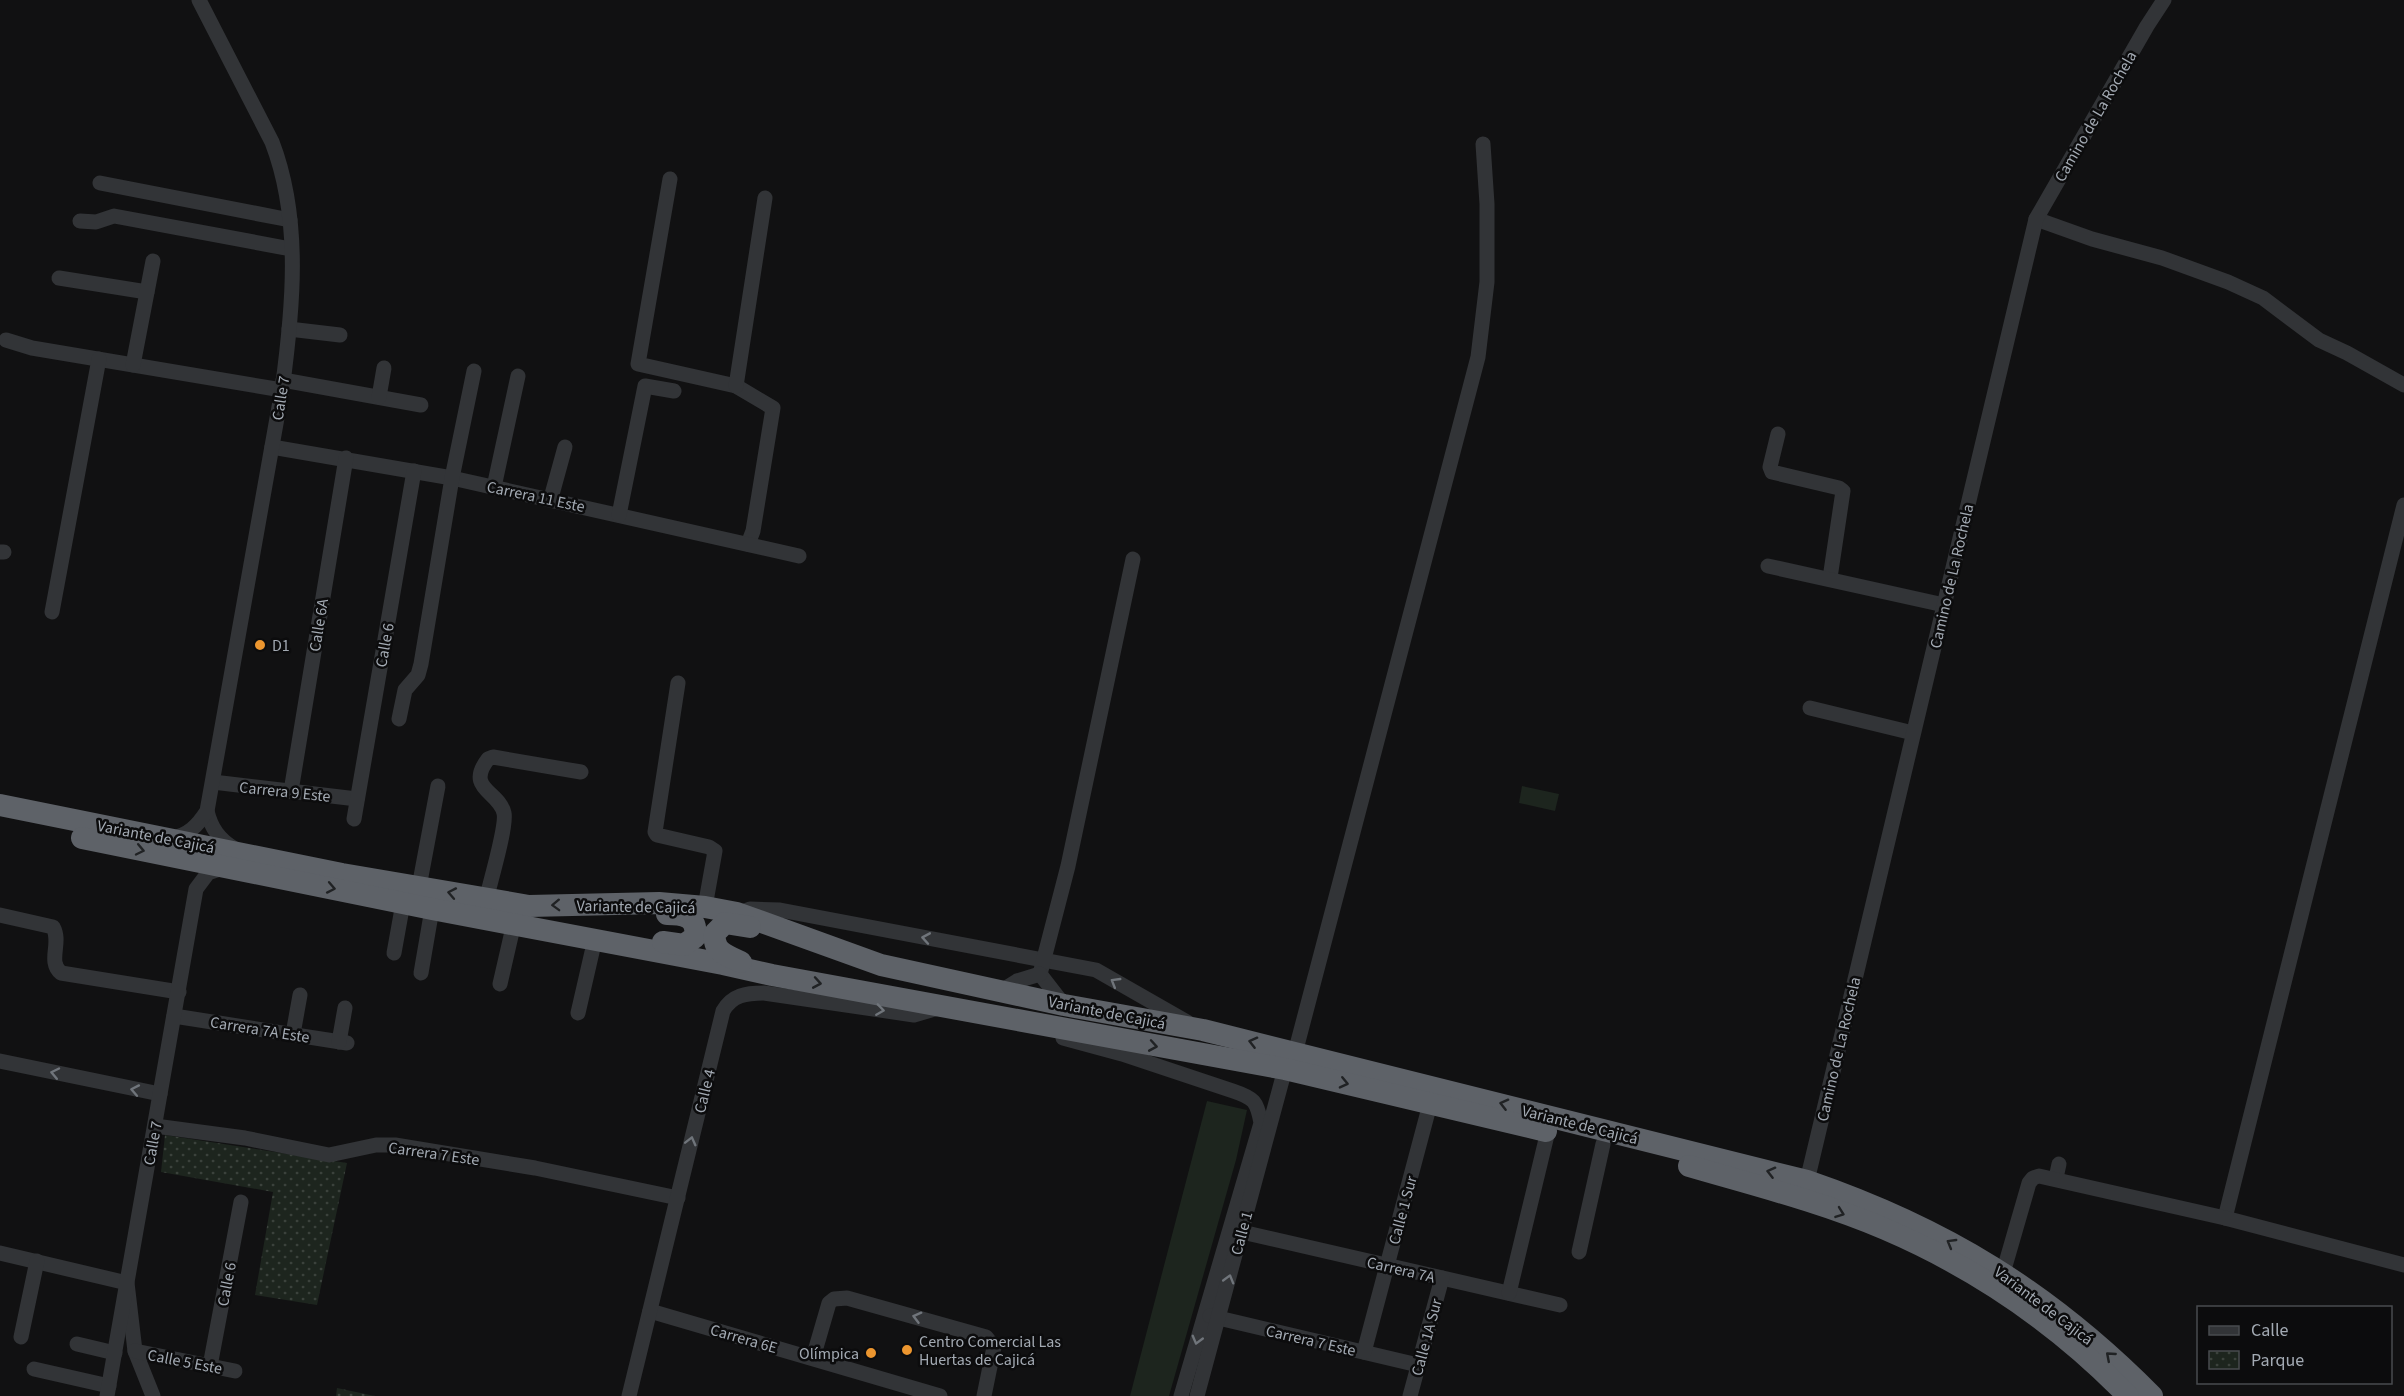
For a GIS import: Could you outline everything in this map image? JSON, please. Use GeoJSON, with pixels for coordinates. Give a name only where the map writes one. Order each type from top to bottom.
{"type":"FeatureCollection","features":[{"type":"Feature","properties":{"kind":"highway","name":"Variante de Cajicá"},"geometry":{"type":"LineString","coordinates":[[0,805],[342,874],[486,900],[529,906],[659,903],[705,907],[737,914],[881,965],[1064,1005],[1203,1030],[1290,1061],[1431,1104],[1657,1157],[1802,1199],[1882,1228],[1920,1245],[1993,1286],[2027,1309],[2064,1337],[2128,1396]]}},
{"type":"Feature","properties":{"kind":"highway","name":"Variante de Cajicá"},"geometry":{"type":"LineString","coordinates":[[0,821],[432,909],[1030,1024],[1290,1061],[1807,1181],[1854,1197],[1925,1228],[2003,1273],[2072,1322],[2152,1396]]}},
{"type":"Feature","properties":{"kind":"highway"},"geometry":{"type":"LineString","coordinates":[[605,941],[633,936],[684,945],[695,937],[696,929],[690,917],[634,913],[615,904]]}},
{"type":"Feature","properties":{"kind":"highway"},"geometry":{"type":"LineString","coordinates":[[772,975],[723,954],[715,943],[715,933],[719,927],[731,922],[784,932]]}},
{"type":"Feature","properties":{"kind":"street","name":"Calle 7"},"geometry":{"type":"LineString","coordinates":[[199,0],[272,142],[287,189],[291,249],[289,329],[283,385],[207,811]]}},
{"type":"Feature","properties":{"kind":"street","name":"Camino de La Rochela"},"geometry":{"type":"LineString","coordinates":[[1807,1181],[2036,219],[2164,0]]}},
{"type":"Feature","properties":{"kind":"street","name":"Calle 1"},"geometry":{"type":"LineString","coordinates":[[1181,1396],[1242,1232],[1290,1061],[1478,357],[1487,282],[1487,204],[1483,144]]}},
{"type":"Feature","properties":{"kind":"street"},"geometry":{"type":"LineString","coordinates":[[670,179],[638,364],[736,386],[773,408],[753,531],[748,544]]}},
{"type":"Feature","properties":{"kind":"street"},"geometry":{"type":"LineString","coordinates":[[99,183],[290,220]]}},
{"type":"Feature","properties":{"kind":"street"},"geometry":{"type":"LineString","coordinates":[[736,386],[765,198]]}},
{"type":"Feature","properties":{"kind":"street"},"geometry":{"type":"LineString","coordinates":[[80,221],[96,222],[114,216],[291,249]]}},
{"type":"Feature","properties":{"kind":"street"},"geometry":{"type":"LineString","coordinates":[[2036,219],[2082,236],[2162,258],[2228,282],[2263,298],[2319,340],[2404,385]]}},
{"type":"Feature","properties":{"kind":"street"},"geometry":{"type":"LineString","coordinates":[[134,365],[153,261]]}},
{"type":"Feature","properties":{"kind":"street"},"geometry":{"type":"LineString","coordinates":[[59,278],[147,292]]}},
{"type":"Feature","properties":{"kind":"street"},"geometry":{"type":"LineString","coordinates":[[289,329],[340,335]]}},
{"type":"Feature","properties":{"kind":"street"},"geometry":{"type":"LineString","coordinates":[[6,340],[32,348],[134,365],[379,397],[421,405]]}},
{"type":"Feature","properties":{"kind":"street"},"geometry":{"type":"LineString","coordinates":[[52,612],[99,359]]}},
{"type":"Feature","properties":{"kind":"street"},"geometry":{"type":"LineString","coordinates":[[379,397],[384,368]]}},
{"type":"Feature","properties":{"kind":"street"},"geometry":{"type":"LineString","coordinates":[[399,719],[405,690],[418,675],[421,664],[452,478],[474,371]]}},
{"type":"Feature","properties":{"kind":"street"},"geometry":{"type":"LineString","coordinates":[[494,487],[518,376]]}},
{"type":"Feature","properties":{"kind":"street"},"geometry":{"type":"LineString","coordinates":[[619,515],[645,386],[674,391]]}},
{"type":"Feature","properties":{"kind":"street"},"geometry":{"type":"LineString","coordinates":[[1778,434],[1770,467],[1772,472],[1839,488],[1843,491],[1830,578]]}},
{"type":"Feature","properties":{"kind":"street","name":"Carrera 11 Este"},"geometry":{"type":"LineString","coordinates":[[272,447],[346,458],[551,498],[798,556]]}},
{"type":"Feature","properties":{"kind":"street"},"geometry":{"type":"LineString","coordinates":[[551,498],[565,447]]}},
{"type":"Feature","properties":{"kind":"street","name":"Calle 6A"},"geometry":{"type":"LineString","coordinates":[[291,791],[346,458]]}},
{"type":"Feature","properties":{"kind":"street","name":"Calle 6"},"geometry":{"type":"LineString","coordinates":[[354,819],[414,471]]}},
{"type":"Feature","properties":{"kind":"street"},"geometry":{"type":"LineString","coordinates":[[2225,1218],[2404,505]]}},
{"type":"Feature","properties":{"kind":"street"},"geometry":{"type":"LineString","coordinates":[[1001,991],[1041,967],[1068,866],[1134,559]]}},
{"type":"Feature","properties":{"kind":"street"},"geometry":{"type":"LineString","coordinates":[[1768,566],[1944,605]]}},
{"type":"Feature","properties":{"kind":"street"},"geometry":{"type":"LineString","coordinates":[[678,683],[655,826],[657,835],[715,851],[705,907]]}},
{"type":"Feature","properties":{"kind":"street"},"geometry":{"type":"LineString","coordinates":[[1810,708],[1913,734]]}},
{"type":"Feature","properties":{"kind":"street"},"geometry":{"type":"LineString","coordinates":[[486,900],[504,820],[500,802],[484,789],[481,783],[482,771],[488,759],[493,757],[581,772]]}},
{"type":"Feature","properties":{"kind":"street","name":"Carrera 9 Este"},"geometry":{"type":"LineString","coordinates":[[213,782],[357,799]]}},
{"type":"Feature","properties":{"kind":"street"},"geometry":{"type":"LineString","coordinates":[[419,887],[438,786]]}},
{"type":"Feature","properties":{"kind":"street"},"geometry":{"type":"LineString","coordinates":[[162,838],[176,837],[189,832],[207,811]]}},
{"type":"Feature","properties":{"kind":"street"},"geometry":{"type":"LineString","coordinates":[[207,811],[214,830],[220,838],[236,850],[249,854]]}},
{"type":"Feature","properties":{"kind":"street"},"geometry":{"type":"LineString","coordinates":[[175,857],[190,870],[196,889]]}},
{"type":"Feature","properties":{"kind":"street"},"geometry":{"type":"LineString","coordinates":[[196,889],[208,873],[226,868]]}},
{"type":"Feature","properties":{"kind":"street","name":"Calle 7"},"geometry":{"type":"LineString","coordinates":[[108,1391],[196,889]]}},
{"type":"Feature","properties":{"kind":"street"},"geometry":{"type":"LineString","coordinates":[[394,953],[403,903]]}},
{"type":"Feature","properties":{"kind":"street"},"geometry":{"type":"LineString","coordinates":[[421,973],[432,909]]}},
{"type":"Feature","properties":{"kind":"street"},"geometry":{"type":"LineString","coordinates":[[737,914],[750,909],[780,910],[1041,967],[1096,970],[1133,993],[1203,1030]]}},
{"type":"Feature","properties":{"kind":"street"},"geometry":{"type":"LineString","coordinates":[[0,915],[53,927],[58,939],[54,962],[55,968],[60,973],[178,992]]}},
{"type":"Feature","properties":{"kind":"street"},"geometry":{"type":"LineString","coordinates":[[500,984],[514,923]]}},
{"type":"Feature","properties":{"kind":"street"},"geometry":{"type":"LineString","coordinates":[[578,1013],[605,941]]}},
{"type":"Feature","properties":{"kind":"street"},"geometry":{"type":"LineString","coordinates":[[1041,967],[1064,1005]]}},
{"type":"Feature","properties":{"kind":"street","name":"Calle 4"},"geometry":{"type":"LineString","coordinates":[[630,1396],[723,1011],[728,1003],[744,993],[764,993],[914,1015],[944,1006]]}},
{"type":"Feature","properties":{"kind":"street"},"geometry":{"type":"LineString","coordinates":[[293,1034],[300,995]]}},
{"type":"Feature","properties":{"kind":"street","name":"Carrera 7A Este"},"geometry":{"type":"LineString","coordinates":[[174,1016],[343,1042],[345,1008]]}},
{"type":"Feature","properties":{"kind":"street","name":"Calle 1"},"geometry":{"type":"LineString","coordinates":[[1030,1024],[1056,1036],[1122,1054],[1247,1096],[1258,1107],[1261,1123],[1211,1316],[1197,1396]]}},
{"type":"Feature","properties":{"kind":"street"},"geometry":{"type":"LineString","coordinates":[[0,1061],[160,1095]]}},
{"type":"Feature","properties":{"kind":"street","name":"Calle 1 Sur"},"geometry":{"type":"LineString","coordinates":[[1364,1352],[1431,1104]]}},
{"type":"Feature","properties":{"kind":"street","name":"Carrera 7 Este"},"geometry":{"type":"LineString","coordinates":[[155,1126],[245,1138],[329,1155],[376,1145],[395,1144],[535,1168],[678,1198]]}},
{"type":"Feature","properties":{"kind":"street"},"geometry":{"type":"LineString","coordinates":[[1509,1293],[1548,1131]]}},
{"type":"Feature","properties":{"kind":"street"},"geometry":{"type":"LineString","coordinates":[[1579,1252],[1603,1144]]}},
{"type":"Feature","properties":{"kind":"street"},"geometry":{"type":"LineString","coordinates":[[2003,1273],[2029,1183],[2033,1178],[2058,1171],[2404,1265]]}},
{"type":"Feature","properties":{"kind":"street","name":"Calle 6"},"geometry":{"type":"LineString","coordinates":[[210,1366],[241,1202]]}},
{"type":"Feature","properties":{"kind":"street","name":"Carrera 7A"},"geometry":{"type":"LineString","coordinates":[[1242,1232],[1560,1305]]}},
{"type":"Feature","properties":{"kind":"street"},"geometry":{"type":"LineString","coordinates":[[0,1252],[127,1282],[137,1359],[153,1396]]}},
{"type":"Feature","properties":{"kind":"street"},"geometry":{"type":"LineString","coordinates":[[21,1337],[37,1261]]}},
{"type":"Feature","properties":{"kind":"street","name":"Calle 1A Sur"},"geometry":{"type":"LineString","coordinates":[[1410,1396],[1442,1278]]}},
{"type":"Feature","properties":{"kind":"street"},"geometry":{"type":"LineString","coordinates":[[813,1358],[829,1303],[834,1299],[847,1298],[986,1337],[994,1347],[984,1396]]}},
{"type":"Feature","properties":{"kind":"street","name":"Carrera 6E"},"geometry":{"type":"LineString","coordinates":[[649,1315],[813,1358],[907,1396]]}},
{"type":"Feature","properties":{"kind":"street","name":"Carrera 6E"},"geometry":{"type":"LineString","coordinates":[[649,1315],[892,1390],[940,1396]]}},
{"type":"Feature","properties":{"kind":"street","name":"Carrera 7 Este"},"geometry":{"type":"LineString","coordinates":[[1211,1316],[1418,1365]]}},
{"type":"Feature","properties":{"kind":"street","name":"Calle 5 Este"},"geometry":{"type":"LineString","coordinates":[[77,1344],[137,1359],[210,1366],[236,1371]]}},
{"type":"Feature","properties":{"kind":"street"},"geometry":{"type":"LineString","coordinates":[[34,1369],[108,1391]]}},
{"type":"Feature","properties":{"kind":"green space"},"geometry":{"type":"Polygon","coordinates":[[[1522,786],[1559,794],[1555,811],[1519,803],[1522,786]]]}},
{"type":"Feature","properties":{"kind":"green space"},"geometry":{"type":"Polygon","coordinates":[[[1207,1101],[1247,1110],[1236,1160],[1169,1396],[1130,1396],[1207,1101]]]}},
{"type":"Feature","properties":{"kind":"green space"},"geometry":{"type":"Polygon","coordinates":[[[165,1135],[347,1163],[317,1305],[255,1295],[273,1192],[161,1172],[165,1135]]]}},
{"type":"Feature","properties":{"kind":"green space"},"geometry":{"type":"Polygon","coordinates":[[[337,1388],[375,1396],[336,1396],[337,1388]]]}},
{"type":"Feature","properties":{"kind":"place","name":"D1"},"geometry":{"type":"Point","coordinates":[260,645]}},
{"type":"Feature","properties":{"kind":"place","name":"Centro Comercial Las Huertas de Cajicá"},"geometry":{"type":"Point","coordinates":[907,1350]}},
{"type":"Feature","properties":{"kind":"place","name":"Olímpica"},"geometry":{"type":"Point","coordinates":[871,1353]}}]}
